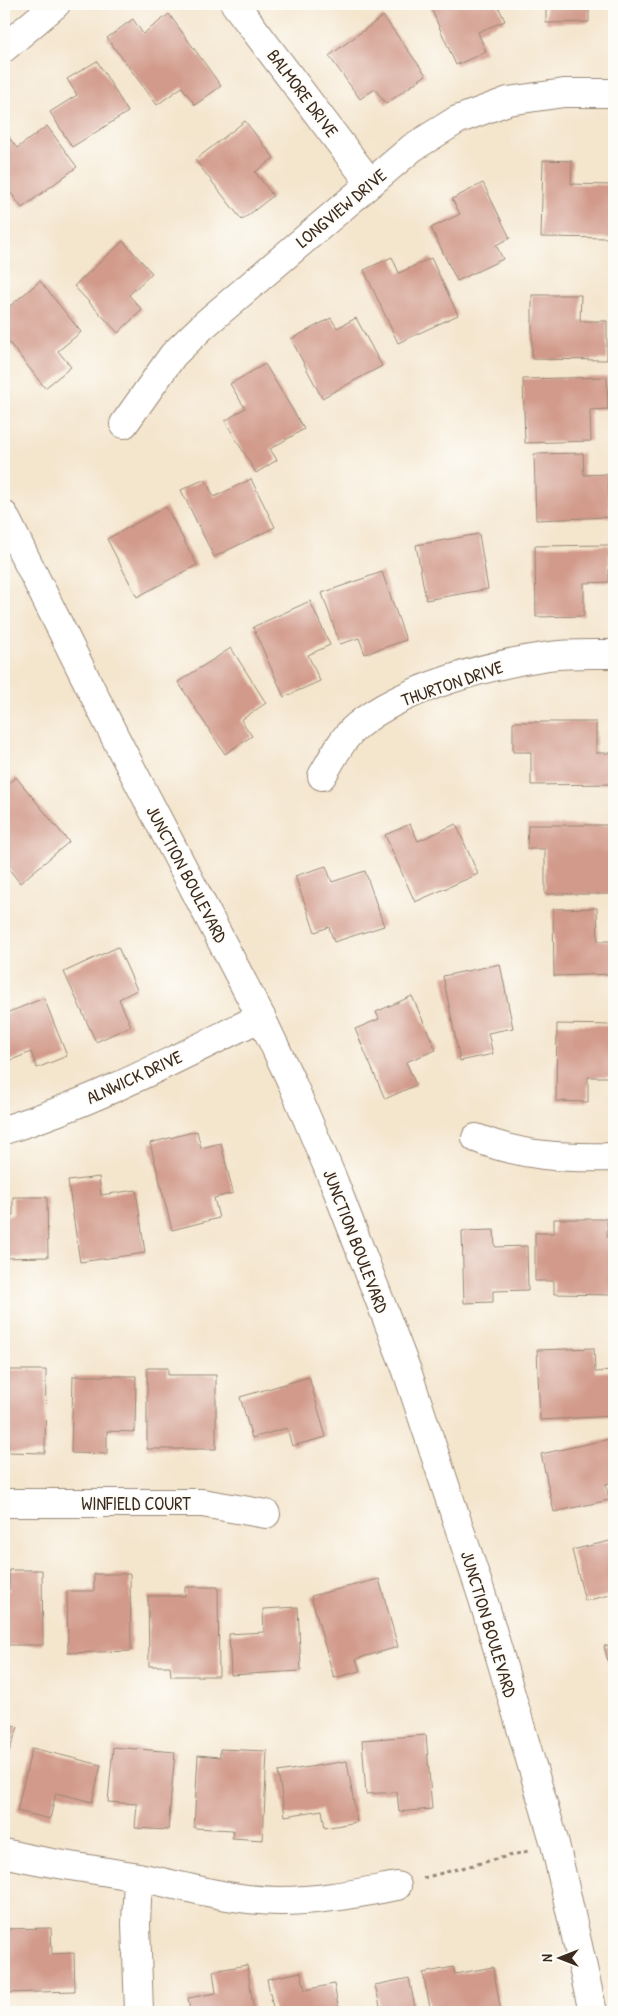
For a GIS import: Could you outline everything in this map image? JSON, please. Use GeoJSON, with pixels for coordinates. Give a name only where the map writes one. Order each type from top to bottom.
{"type":"FeatureCollection","features":[{"type":"Feature","properties":{"kind":"street"},"geometry":{"type":"LineString","coordinates":[[4,48],[56,4]]}},
{"type":"Feature","properties":{"kind":"street","name":"BALMORE DRIVE"},"geometry":{"type":"LineString","coordinates":[[235,4],[370,183]]}},
{"type":"Feature","properties":{"kind":"street","name":"LONGVIEW DRIVE"},"geometry":{"type":"LineString","coordinates":[[124,424],[179,349],[204,325],[412,148],[466,117],[508,101],[564,93],[614,93]]}},
{"type":"Feature","properties":{"kind":"street","name":"JUNCTION BOULEVARD"},"geometry":{"type":"LineString","coordinates":[[4,515],[118,743],[261,1018],[334,1182],[407,1371],[483,1599],[555,1844],[593,2012]]}},
{"type":"Feature","properties":{"kind":"street","name":"THURTON DRIVE"},"geometry":{"type":"LineString","coordinates":[[322,776],[336,751],[356,726],[387,706],[424,690],[508,663],[551,656],[614,654]]}},
{"type":"Feature","properties":{"kind":"street","name":"ALNWICK DRIVE"},"geometry":{"type":"LineString","coordinates":[[4,1130],[36,1120],[90,1098],[261,1018]]}},
{"type":"Feature","properties":{"kind":"street"},"geometry":{"type":"LineString","coordinates":[[476,1138],[503,1149],[529,1155],[564,1158],[614,1157]]}},
{"type":"Feature","properties":{"kind":"street","name":"WINFIELD COURT"},"geometry":{"type":"LineString","coordinates":[[4,1503],[202,1503],[266,1514]]}},
{"type":"Feature","properties":{"kind":"street"},"geometry":{"type":"LineString","coordinates":[[4,1853],[49,1864],[138,1878],[203,1892],[279,1901],[330,1898],[397,1886]]}},
{"type":"Feature","properties":{"kind":"street"},"geometry":{"type":"LineString","coordinates":[[138,1878],[136,1924],[140,2012]]}},
{"type":"Feature","properties":{"kind":"path"},"geometry":{"type":"LineString","coordinates":[[397,1886],[555,1844]]}},
{"type":"Feature","properties":{"kind":"building"},"geometry":{"type":"Polygon","coordinates":[[[429,4],[497,4],[505,21],[478,32],[486,52],[456,65],[429,4]]]}},
{"type":"Feature","properties":{"kind":"building"},"geometry":{"type":"Polygon","coordinates":[[[546,4],[589,4],[589,22],[546,23],[546,4]]]}},
{"type":"Feature","properties":{"kind":"building"},"geometry":{"type":"Polygon","coordinates":[[[169,14],[221,86],[195,105],[182,87],[157,105],[107,38],[133,19],[143,34],[169,14]]]}},
{"type":"Feature","properties":{"kind":"building"},"geometry":{"type":"Polygon","coordinates":[[[383,16],[426,75],[386,104],[375,89],[360,99],[329,56],[383,16]]]}},
{"type":"Feature","properties":{"kind":"building"},"geometry":{"type":"Polygon","coordinates":[[[97,61],[128,112],[72,147],[50,112],[77,95],[67,79],[97,61]]]}},
{"type":"Feature","properties":{"kind":"building"},"geometry":{"type":"Polygon","coordinates":[[[245,121],[274,158],[255,172],[273,196],[242,220],[195,160],[245,121]]]}},
{"type":"Feature","properties":{"kind":"building"},"geometry":{"type":"Polygon","coordinates":[[[47,126],[77,167],[22,208],[4,184],[4,131],[17,148],[47,126]]]}},
{"type":"Feature","properties":{"kind":"building"},"geometry":{"type":"Polygon","coordinates":[[[543,160],[572,161],[571,184],[612,185],[611,238],[541,237],[543,160]]]}},
{"type":"Feature","properties":{"kind":"building"},"geometry":{"type":"Polygon","coordinates":[[[483,183],[510,238],[496,245],[503,259],[457,281],[431,228],[460,214],[452,199],[483,183]]]}},
{"type":"Feature","properties":{"kind":"building"},"geometry":{"type":"Polygon","coordinates":[[[123,241],[152,273],[129,295],[142,310],[118,333],[74,286],[123,241]]]}},
{"type":"Feature","properties":{"kind":"building"},"geometry":{"type":"Polygon","coordinates":[[[392,257],[399,273],[431,258],[458,315],[398,343],[364,270],[392,257]]]}},
{"type":"Feature","properties":{"kind":"building"},"geometry":{"type":"Polygon","coordinates":[[[40,281],[81,332],[58,351],[71,367],[45,388],[4,336],[4,311],[40,281]]]}},
{"type":"Feature","properties":{"kind":"building"},"geometry":{"type":"Polygon","coordinates":[[[532,295],[581,295],[580,321],[607,321],[607,360],[532,359],[532,295]]]}},
{"type":"Feature","properties":{"kind":"building"},"geometry":{"type":"Polygon","coordinates":[[[331,318],[337,328],[356,318],[382,366],[322,398],[291,339],[331,318]]]}},
{"type":"Feature","properties":{"kind":"building"},"geometry":{"type":"Polygon","coordinates":[[[265,364],[304,429],[270,449],[277,460],[256,473],[225,421],[245,408],[230,384],[265,364]]]}},
{"type":"Feature","properties":{"kind":"building"},"geometry":{"type":"Polygon","coordinates":[[[607,377],[608,409],[590,410],[591,441],[525,443],[523,379],[607,377]]]}},
{"type":"Feature","properties":{"kind":"building"},"geometry":{"type":"Polygon","coordinates":[[[583,453],[584,475],[608,474],[610,517],[536,520],[534,454],[583,453]]]}},
{"type":"Feature","properties":{"kind":"building"},"geometry":{"type":"Polygon","coordinates":[[[205,479],[214,497],[251,479],[275,527],[214,557],[181,490],[205,479]]]}},
{"type":"Feature","properties":{"kind":"building"},"geometry":{"type":"Polygon","coordinates":[[[166,507],[197,565],[137,597],[107,539],[166,507]]]}},
{"type":"Feature","properties":{"kind":"building"},"geometry":{"type":"Polygon","coordinates":[[[479,534],[488,589],[426,600],[416,545],[479,534]]]}},
{"type":"Feature","properties":{"kind":"building"},"geometry":{"type":"Polygon","coordinates":[[[609,545],[609,582],[584,583],[584,616],[536,617],[535,546],[609,545]]]}},
{"type":"Feature","properties":{"kind":"building"},"geometry":{"type":"Polygon","coordinates":[[[382,572],[406,640],[365,654],[359,638],[340,644],[322,593],[382,572]]]}},
{"type":"Feature","properties":{"kind":"building"},"geometry":{"type":"Polygon","coordinates":[[[310,601],[330,645],[308,655],[320,681],[284,697],[253,627],[310,601]]]}},
{"type":"Feature","properties":{"kind":"building"},"geometry":{"type":"Polygon","coordinates":[[[231,648],[266,703],[241,720],[252,736],[225,754],[178,682],[231,648]]]}},
{"type":"Feature","properties":{"kind":"building"},"geometry":{"type":"Polygon","coordinates":[[[513,722],[596,722],[596,753],[614,753],[614,784],[531,785],[531,752],[513,752],[513,722]]]}},
{"type":"Feature","properties":{"kind":"building"},"geometry":{"type":"Polygon","coordinates":[[[16,777],[69,842],[20,883],[4,863],[4,787],[16,777]]]}},
{"type":"Feature","properties":{"kind":"building"},"geometry":{"type":"Polygon","coordinates":[[[410,824],[418,841],[456,824],[478,874],[415,902],[385,835],[410,824]]]}},
{"type":"Feature","properties":{"kind":"building"},"geometry":{"type":"Polygon","coordinates":[[[528,825],[614,825],[614,894],[545,894],[545,849],[527,849],[528,825]]]}},
{"type":"Feature","properties":{"kind":"building"},"geometry":{"type":"Polygon","coordinates":[[[326,866],[332,882],[365,871],[384,926],[334,942],[329,927],[315,932],[295,876],[326,866]]]}},
{"type":"Feature","properties":{"kind":"building"},"geometry":{"type":"Polygon","coordinates":[[[597,908],[598,941],[614,941],[614,974],[554,976],[553,909],[597,908]]]}},
{"type":"Feature","properties":{"kind":"building"},"geometry":{"type":"Polygon","coordinates":[[[118,947],[137,990],[119,999],[131,1026],[96,1042],[64,972],[118,947]]]}},
{"type":"Feature","properties":{"kind":"building"},"geometry":{"type":"Polygon","coordinates":[[[500,964],[513,1028],[488,1033],[493,1054],[460,1061],[443,976],[500,964]]]}},
{"type":"Feature","properties":{"kind":"building"},"geometry":{"type":"Polygon","coordinates":[[[412,996],[436,1050],[406,1062],[416,1085],[385,1099],[355,1029],[379,1019],[376,1012],[412,996]]]}},
{"type":"Feature","properties":{"kind":"building"},"geometry":{"type":"Polygon","coordinates":[[[44,998],[67,1056],[37,1068],[31,1052],[4,1063],[4,1014],[44,998]]]}},
{"type":"Feature","properties":{"kind":"building"},"geometry":{"type":"Polygon","coordinates":[[[557,1024],[614,1025],[614,1077],[588,1077],[588,1102],[556,1101],[557,1024]]]}},
{"type":"Feature","properties":{"kind":"building"},"geometry":{"type":"Polygon","coordinates":[[[197,1131],[201,1148],[221,1143],[233,1193],[214,1198],[219,1218],[172,1230],[150,1143],[197,1131]]]}},
{"type":"Feature","properties":{"kind":"building"},"geometry":{"type":"Polygon","coordinates":[[[99,1177],[101,1195],[136,1190],[145,1253],[80,1262],[68,1181],[99,1177]]]}},
{"type":"Feature","properties":{"kind":"building"},"geometry":{"type":"Polygon","coordinates":[[[13,1197],[47,1197],[48,1257],[4,1258],[4,1216],[13,1215],[13,1197]]]}},
{"type":"Feature","properties":{"kind":"building"},"geometry":{"type":"Polygon","coordinates":[[[554,1219],[607,1219],[607,1237],[614,1237],[614,1295],[554,1294],[554,1281],[535,1281],[535,1233],[554,1233],[554,1219]]]}},
{"type":"Feature","properties":{"kind":"building"},"geometry":{"type":"Polygon","coordinates":[[[494,1230],[495,1247],[527,1246],[528,1290],[493,1291],[493,1302],[464,1303],[462,1231],[494,1230]]]}},
{"type":"Feature","properties":{"kind":"building"},"geometry":{"type":"Polygon","coordinates":[[[594,1348],[595,1372],[614,1371],[614,1416],[540,1420],[537,1350],[594,1348]]]}},
{"type":"Feature","properties":{"kind":"building"},"geometry":{"type":"Polygon","coordinates":[[[147,1368],[168,1368],[168,1375],[216,1375],[216,1449],[147,1449],[147,1368]]]}},
{"type":"Feature","properties":{"kind":"building"},"geometry":{"type":"Polygon","coordinates":[[[4,1370],[46,1370],[45,1453],[8,1452],[8,1432],[4,1432],[4,1370]]]}},
{"type":"Feature","properties":{"kind":"building"},"geometry":{"type":"Polygon","coordinates":[[[73,1376],[136,1376],[135,1432],[107,1431],[107,1454],[71,1453],[73,1376]]]}},
{"type":"Feature","properties":{"kind":"building"},"geometry":{"type":"Polygon","coordinates":[[[309,1377],[326,1437],[292,1446],[287,1428],[252,1438],[240,1397],[309,1377]]]}},
{"type":"Feature","properties":{"kind":"building"},"geometry":{"type":"Polygon","coordinates":[[[614,1438],[614,1482],[606,1484],[609,1500],[554,1512],[541,1454],[614,1438]]]}},
{"type":"Feature","properties":{"kind":"building"},"geometry":{"type":"Polygon","coordinates":[[[614,1540],[614,1594],[585,1601],[572,1550],[614,1540]]]}},
{"type":"Feature","properties":{"kind":"building"},"geometry":{"type":"Polygon","coordinates":[[[9,1570],[42,1570],[43,1645],[4,1645],[4,1590],[9,1590],[9,1570]]]}},
{"type":"Feature","properties":{"kind":"building"},"geometry":{"type":"Polygon","coordinates":[[[94,1574],[130,1574],[131,1651],[68,1653],[67,1591],[94,1591],[94,1574]]]}},
{"type":"Feature","properties":{"kind":"building"},"geometry":{"type":"Polygon","coordinates":[[[379,1579],[398,1647],[356,1659],[360,1671],[334,1678],[311,1596],[379,1579]]]}},
{"type":"Feature","properties":{"kind":"building"},"geometry":{"type":"Polygon","coordinates":[[[185,1587],[218,1587],[219,1676],[171,1676],[170,1666],[149,1666],[148,1596],[185,1596],[185,1587]]]}},
{"type":"Feature","properties":{"kind":"building"},"geometry":{"type":"Polygon","coordinates":[[[298,1607],[301,1671],[231,1675],[229,1634],[264,1632],[263,1609],[298,1607]]]}},
{"type":"Feature","properties":{"kind":"building"},"geometry":{"type":"Polygon","coordinates":[[[614,1644],[614,1685],[604,1646],[614,1644]]]}},
{"type":"Feature","properties":{"kind":"building"},"geometry":{"type":"Polygon","coordinates":[[[4,1722],[18,1727],[4,1765],[4,1722]]]}},
{"type":"Feature","properties":{"kind":"building"},"geometry":{"type":"Polygon","coordinates":[[[426,1735],[432,1809],[399,1812],[397,1792],[366,1794],[362,1740],[426,1735]]]}},
{"type":"Feature","properties":{"kind":"building"},"geometry":{"type":"Polygon","coordinates":[[[113,1747],[175,1752],[168,1830],[135,1828],[137,1804],[108,1802],[113,1747]]]}},
{"type":"Feature","properties":{"kind":"building"},"geometry":{"type":"Polygon","coordinates":[[[32,1748],[101,1765],[92,1802],[56,1793],[50,1819],[17,1811],[32,1748]]]}},
{"type":"Feature","properties":{"kind":"building"},"geometry":{"type":"Polygon","coordinates":[[[220,1749],[267,1751],[263,1840],[232,1838],[233,1830],[194,1828],[198,1755],[220,1757],[220,1749]]]}},
{"type":"Feature","properties":{"kind":"building"},"geometry":{"type":"Polygon","coordinates":[[[347,1761],[357,1822],[325,1828],[322,1810],[285,1816],[278,1772],[347,1761]]]}},
{"type":"Feature","properties":{"kind":"building"},"geometry":{"type":"Polygon","coordinates":[[[51,1928],[52,1954],[74,1953],[75,1991],[4,1993],[4,1929],[51,1928]]]}},
{"type":"Feature","properties":{"kind":"building"},"geometry":{"type":"Polygon","coordinates":[[[247,1965],[254,2012],[190,2012],[188,1998],[216,1993],[213,1971],[247,1965]]]}},
{"type":"Feature","properties":{"kind":"building"},"geometry":{"type":"Polygon","coordinates":[[[453,1967],[455,1974],[493,1967],[501,2012],[431,2012],[423,1973],[453,1967]]]}},
{"type":"Feature","properties":{"kind":"building"},"geometry":{"type":"Polygon","coordinates":[[[301,1972],[305,1990],[334,1984],[339,2012],[274,2012],[267,1979],[301,1972]]]}},
{"type":"Feature","properties":{"kind":"building"},"geometry":{"type":"Polygon","coordinates":[[[409,1978],[416,2012],[354,2012],[380,2006],[375,1985],[409,1978]]]}}]}
